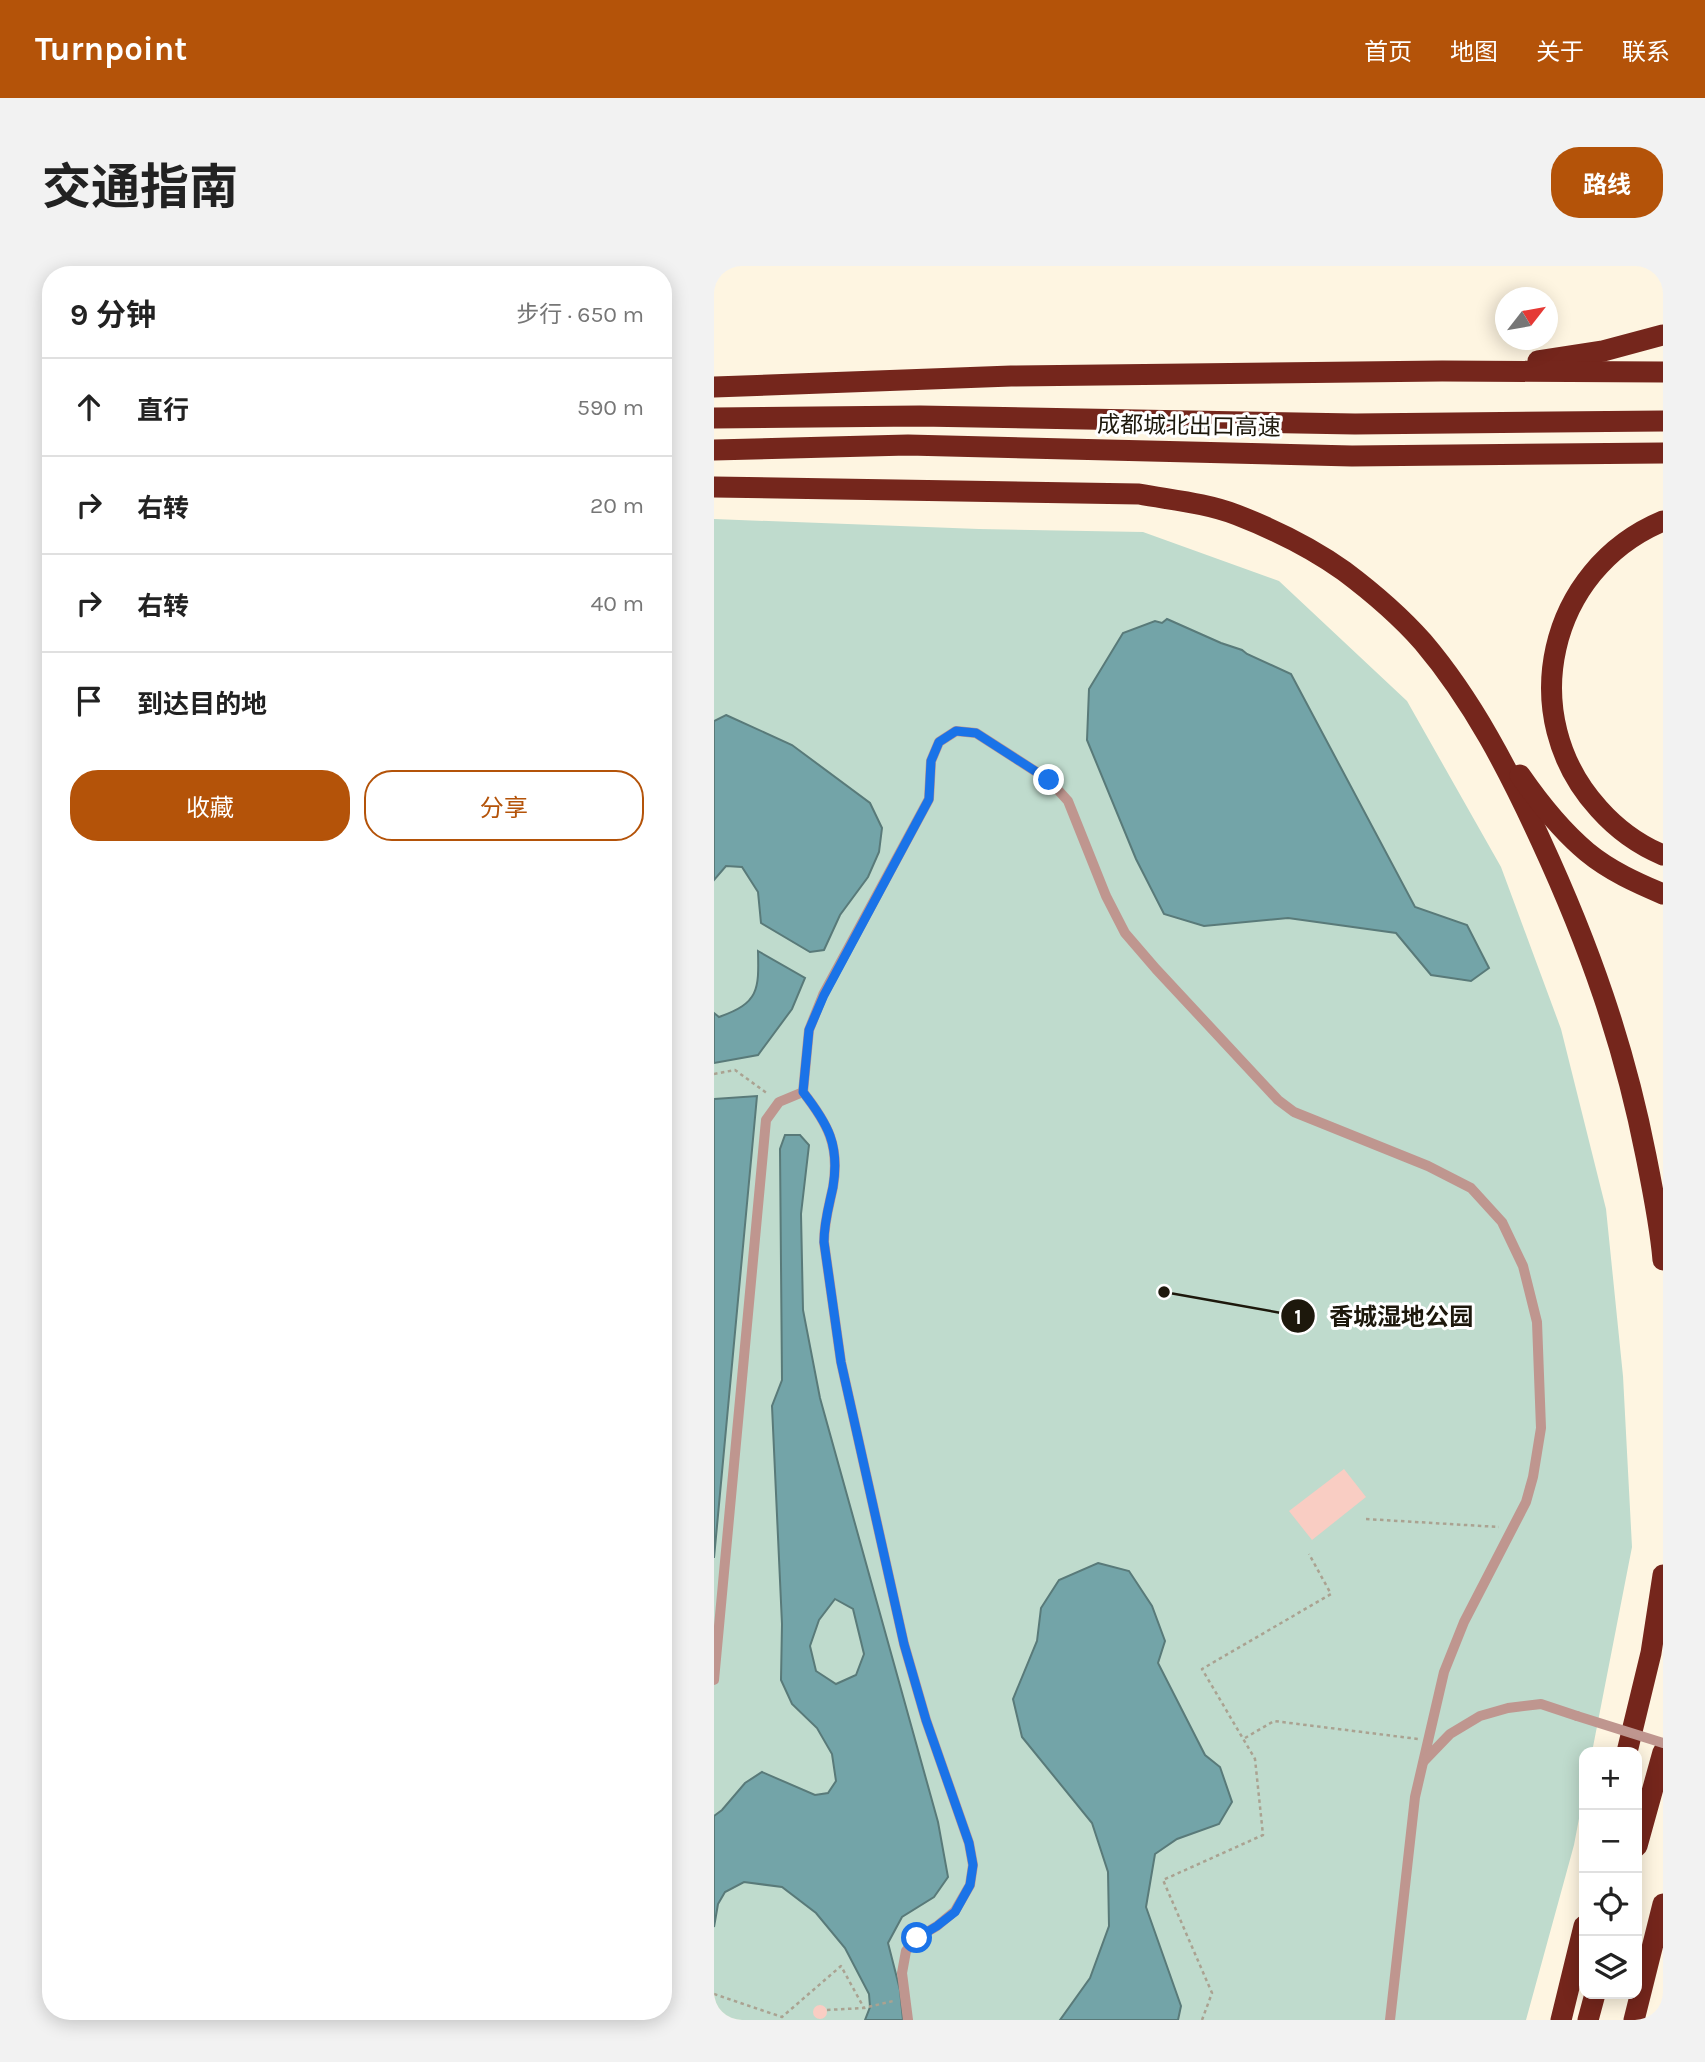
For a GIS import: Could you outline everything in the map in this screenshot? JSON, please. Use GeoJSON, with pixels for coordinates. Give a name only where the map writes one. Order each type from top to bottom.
{"type":"FeatureCollection","features":[{"type":"Feature","properties":{"kind":"highway"},"geometry":{"type":"LineString","coordinates":[[1442,371],[1603,351],[1663,335]]}},
{"type":"Feature","properties":{"kind":"highway"},"geometry":{"type":"LineString","coordinates":[[714,387],[1011,376],[1442,371],[1663,372]]}},
{"type":"Feature","properties":{"kind":"highway","name":"成都城北出口高速"},"geometry":{"type":"LineString","coordinates":[[714,418],[920,416],[1355,424],[1663,421]]}},
{"type":"Feature","properties":{"kind":"highway","name":"成都城北出口高速"},"geometry":{"type":"LineString","coordinates":[[714,450],[908,445],[1352,456],[1663,453]]}},
{"type":"Feature","properties":{"kind":"highway"},"geometry":{"type":"LineString","coordinates":[[714,487],[1139,494],[1235,515],[1310,549],[1364,587],[1423,642],[1451,679],[1479,720],[1517,789],[1545,851],[1591,959],[1628,1074],[1643,1138],[1663,1261]]}},
{"type":"Feature","properties":{"kind":"highway"},"geometry":{"type":"LineString","coordinates":[[1663,521],[1646,528],[1619,546],[1596,568],[1576,594],[1555,652],[1552,686],[1553,718],[1573,774],[1589,798],[1607,817],[1629,836],[1663,855]]}},
{"type":"Feature","properties":{"kind":"highway"},"geometry":{"type":"LineString","coordinates":[[1479,720],[1552,816],[1587,852],[1618,873],[1663,894]]}},
{"type":"Feature","properties":{"kind":"highway"},"geometry":{"type":"LineString","coordinates":[[1628,1747],[1651,1653],[1663,1575]]}},
{"type":"Feature","properties":{"kind":"highway"},"geometry":{"type":"LineString","coordinates":[[1642,1828],[1663,1752]]}},
{"type":"Feature","properties":{"kind":"highway"},"geometry":{"type":"LineString","coordinates":[[1634,2020],[1663,1903]]}},
{"type":"Feature","properties":{"kind":"highway"},"geometry":{"type":"LineString","coordinates":[[1561,2020],[1582,1936]]}},
{"type":"Feature","properties":{"kind":"highway"},"geometry":{"type":"LineString","coordinates":[[1588,2020],[1594,1999]]}},
{"type":"Feature","properties":{"kind":"street"},"geometry":{"type":"LineString","coordinates":[[908,2020],[902,1973],[906,1951],[917,1938],[955,1912],[970,1885],[973,1865],[969,1843],[926,1720],[904,1644],[841,1362],[824,1242],[824,1222],[832,1190],[835,1152],[830,1132],[803,1092],[809,1030],[824,995],[929,799],[931,761],[939,742],[956,731],[976,733],[1049,780],[1068,802],[1106,896],[1125,933],[1278,1100],[1294,1112],[1427,1166],[1471,1188],[1502,1222],[1523,1265],[1538,1335],[1541,1428],[1533,1477],[1526,1502],[1464,1622],[1444,1672],[1415,1797],[1391,2020]]}},
{"type":"Feature","properties":{"kind":"street"},"geometry":{"type":"LineString","coordinates":[[714,1680],[766,1120],[779,1102],[803,1092]]}},
{"type":"Feature","properties":{"kind":"street"},"geometry":{"type":"LineString","coordinates":[[1422,1763],[1450,1734],[1480,1716],[1508,1708],[1541,1704],[1663,1743]]}},
{"type":"Feature","properties":{"kind":"path"},"geometry":{"type":"LineString","coordinates":[[714,1074],[736,1070],[779,1102]]}},
{"type":"Feature","properties":{"kind":"path"},"geometry":{"type":"LineString","coordinates":[[1366,1519],[1513,1527]]}},
{"type":"Feature","properties":{"kind":"path"},"geometry":{"type":"LineString","coordinates":[[1202,2020],[1212,1993],[1163,1881],[1263,1835],[1255,1759],[1202,1669],[1331,1594],[1310,1553]]}},
{"type":"Feature","properties":{"kind":"path"},"geometry":{"type":"LineString","coordinates":[[1244,1739],[1274,1721],[1428,1741]]}},
{"type":"Feature","properties":{"kind":"path"},"geometry":{"type":"LineString","coordinates":[[714,1994],[782,2017],[841,1966],[866,2008]]}},
{"type":"Feature","properties":{"kind":"path"},"geometry":{"type":"LineString","coordinates":[[827,2010],[866,2008],[894,2001]]}},
{"type":"Feature","properties":{"kind":"green space"},"geometry":{"type":"Polygon","coordinates":[[[714,519],[1143,532],[1279,581],[1407,701],[1501,867],[1561,1029],[1606,1209],[1623,1376],[1632,1547],[1593,1747],[1579,1747],[1579,1818],[1574,1845],[1526,2020],[714,2020],[714,519]]]}},
{"type":"Feature","properties":{"kind":"water"},"geometry":{"type":"Polygon","coordinates":[[[1167,619],[1291,674],[1415,907],[1467,925],[1489,968],[1471,981],[1431,975],[1396,933],[1288,918],[1204,926],[1164,914],[1136,859],[1087,740],[1089,689],[1123,633],[1155,621],[1162,623],[1167,619]]]}},
{"type":"Feature","properties":{"kind":"water"},"geometry":{"type":"Polygon","coordinates":[[[726,715],[792,745],[870,803],[882,828],[879,852],[868,877],[840,915],[824,950],[810,952],[761,923],[758,892],[742,867],[726,866],[714,880],[714,721],[726,715]]]}},
{"type":"Feature","properties":{"kind":"water"},"geometry":{"type":"Polygon","coordinates":[[[758,951],[805,978],[792,1009],[758,1055],[714,1063],[714,1013],[719,1017],[732,1012],[754,993],[758,976],[758,951]]]}},
{"type":"Feature","properties":{"kind":"water"},"geometry":{"type":"Polygon","coordinates":[[[757,1096],[714,1558],[714,1099],[757,1096]]]}},
{"type":"Feature","properties":{"kind":"water"},"geometry":{"type":"Polygon","coordinates":[[[785,1135],[800,1135],[809,1145],[801,1214],[803,1310],[820,1398],[938,1822],[948,1877],[934,1897],[902,1917],[888,1943],[900,1990],[903,2020],[865,2020],[870,2007],[869,1994],[845,1948],[816,1913],[782,1887],[744,1882],[725,1892],[718,1904],[714,1927],[714,1816],[745,1783],[762,1772],[815,1795],[828,1793],[836,1781],[832,1754],[817,1728],[792,1704],[781,1680],[782,1624],[772,1406],[782,1380],[780,1149],[785,1135]],[[835,1599],[819,1620],[810,1646],[816,1671],[836,1684],[856,1675],[864,1654],[853,1609],[835,1599]]]}},
{"type":"Feature","properties":{"kind":"water"},"geometry":{"type":"Polygon","coordinates":[[[1098,1563],[1129,1571],[1152,1606],[1165,1641],[1158,1663],[1205,1755],[1220,1767],[1232,1802],[1219,1824],[1177,1839],[1155,1854],[1146,1907],[1181,2006],[1178,2020],[1060,2020],[1090,1978],[1109,1926],[1108,1872],[1092,1823],[1022,1737],[1013,1699],[1037,1641],[1041,1608],[1059,1580],[1098,1563]]]}},
{"type":"Feature","properties":{"kind":"building"},"geometry":{"type":"Polygon","coordinates":[[[1344,1469],[1366,1497],[1312,1540],[1289,1511],[1344,1469]]]}},
{"type":"Feature","properties":{"kind":"building"},"geometry":{"type":"Polygon","coordinates":[[[817,2005],[823,2005],[827,2012],[823,2019],[817,2019],[813,2015],[813,2009],[817,2005]]]}},
{"type":"Feature","properties":{"kind":"place","name":"香城湿地公园"},"geometry":{"type":"Point","coordinates":[1164,1292]}},
{"type":"Feature","properties":{"kind":"route"},"geometry":{"type":"LineString","coordinates":[[917,1938],[955,1912],[970,1885],[973,1865],[969,1843],[926,1720],[904,1644],[841,1362],[824,1242],[824,1222],[835,1171],[835,1152],[830,1132],[803,1092],[809,1030],[824,995],[929,799],[931,761],[939,742],[956,731],[976,733],[1049,780]]}}]}
